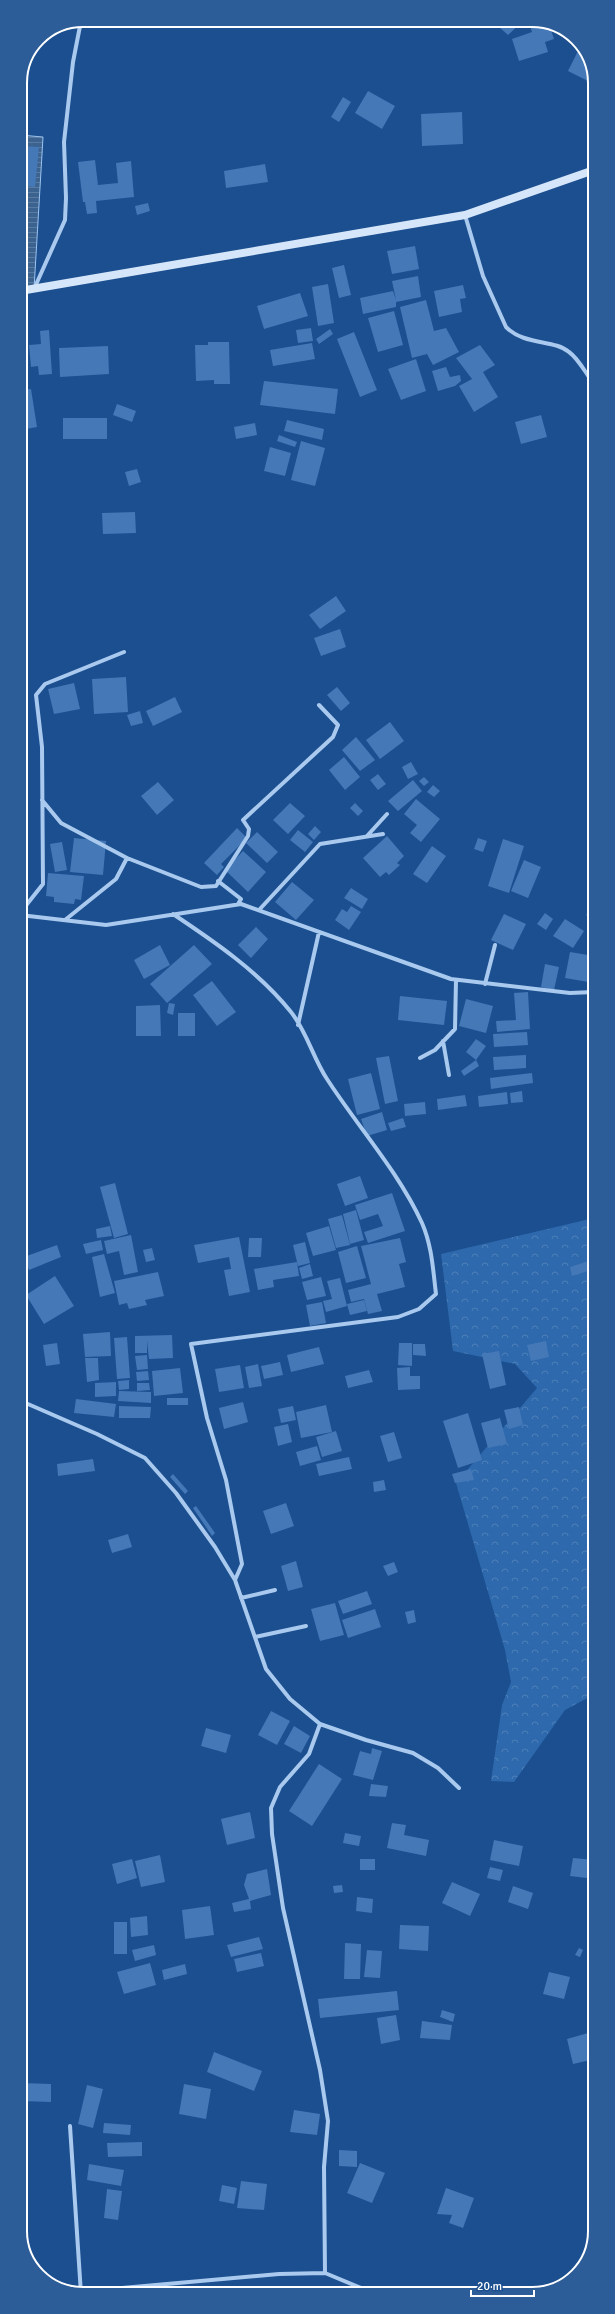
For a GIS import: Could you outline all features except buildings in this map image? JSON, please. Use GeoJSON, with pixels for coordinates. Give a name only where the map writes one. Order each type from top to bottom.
{"type":"FeatureCollection","features":[{"type":"Feature","properties":{"kind":"main road"},"geometry":{"type":"LineString","coordinates":[[27,290],[465,215],[588,172]]}},
{"type":"Feature","properties":{"kind":"street"},"geometry":{"type":"LineString","coordinates":[[34,289],[64,220],[66,198],[64,142],[72,62],[80,27]]}},
{"type":"Feature","properties":{"kind":"street"},"geometry":{"type":"LineString","coordinates":[[465,215],[483,276],[506,327],[512,333],[536,343],[569,351],[588,376]]}},
{"type":"Feature","properties":{"kind":"street"},"geometry":{"type":"LineString","coordinates":[[27,905],[43,884],[42,747],[36,696],[45,684],[124,652]]}},
{"type":"Feature","properties":{"kind":"street"},"geometry":{"type":"LineString","coordinates":[[42,800],[61,823],[127,858],[200,886],[216,886],[248,836],[249,829],[243,820],[282,781],[333,737],[338,725],[319,705]]}},
{"type":"Feature","properties":{"kind":"street"},"geometry":{"type":"LineString","coordinates":[[367,836],[387,814]]}},
{"type":"Feature","properties":{"kind":"street"},"geometry":{"type":"LineString","coordinates":[[259,910],[320,844],[383,834]]}},
{"type":"Feature","properties":{"kind":"street"},"geometry":{"type":"LineString","coordinates":[[65,920],[116,879],[127,858]]}},
{"type":"Feature","properties":{"kind":"street"},"geometry":{"type":"LineString","coordinates":[[218,881],[241,899],[238,904]]}},
{"type":"Feature","properties":{"kind":"street"},"geometry":{"type":"LineString","coordinates":[[27,915],[106,924],[238,904],[259,910],[456,980],[570,993],[588,992]]}},
{"type":"Feature","properties":{"kind":"street"},"geometry":{"type":"LineString","coordinates":[[173,914],[208,937],[263,982],[292,1013],[326,1078],[402,1188],[422,1224],[432,1254],[436,1294],[419,1309],[398,1317],[191,1344],[207,1418],[226,1480],[242,1564],[235,1580]]}},
{"type":"Feature","properties":{"kind":"street"},"geometry":{"type":"LineString","coordinates":[[298,1025],[319,932]]}},
{"type":"Feature","properties":{"kind":"street"},"geometry":{"type":"LineString","coordinates":[[485,984],[495,945]]}},
{"type":"Feature","properties":{"kind":"street"},"geometry":{"type":"LineString","coordinates":[[420,1058],[435,1050],[455,1029],[456,980]]}},
{"type":"Feature","properties":{"kind":"street"},"geometry":{"type":"LineString","coordinates":[[443,1041],[449,1075]]}},
{"type":"Feature","properties":{"kind":"street"},"geometry":{"type":"LineString","coordinates":[[27,1404],[97,1434],[145,1458],[176,1493],[235,1580],[266,1669],[290,1699],[320,1724],[366,1740],[413,1753],[438,1768],[459,1788]]}},
{"type":"Feature","properties":{"kind":"street"},"geometry":{"type":"LineString","coordinates":[[241,1598],[275,1590]]}},
{"type":"Feature","properties":{"kind":"street"},"geometry":{"type":"LineString","coordinates":[[255,1637],[306,1626]]}},
{"type":"Feature","properties":{"kind":"street"},"geometry":{"type":"LineString","coordinates":[[320,1724],[309,1754],[280,1787],[271,1808],[272,1834],[283,1908],[320,2070],[328,2121],[324,2168],[325,2273]]}},
{"type":"Feature","properties":{"kind":"street"},"geometry":{"type":"LineString","coordinates":[[70,2126],[81,2287]]}},
{"type":"Feature","properties":{"kind":"street"},"geometry":{"type":"LineString","coordinates":[[133,2287],[279,2274],[325,2273],[359,2287]]}},
{"type":"Feature","properties":{"kind":"green space"},"geometry":{"type":"Polygon","coordinates":[[[588,1219],[588,1698],[565,1710],[514,1782],[491,1781],[502,1705],[511,1682],[505,1650],[456,1483],[537,1388],[515,1364],[453,1351],[441,1254],[588,1219]]]}},
{"type":"Feature","properties":{"kind":"shaded area"},"geometry":{"type":"Polygon","coordinates":[[[27,136],[43,137],[34,289],[27,290],[27,136]]]}}]}
